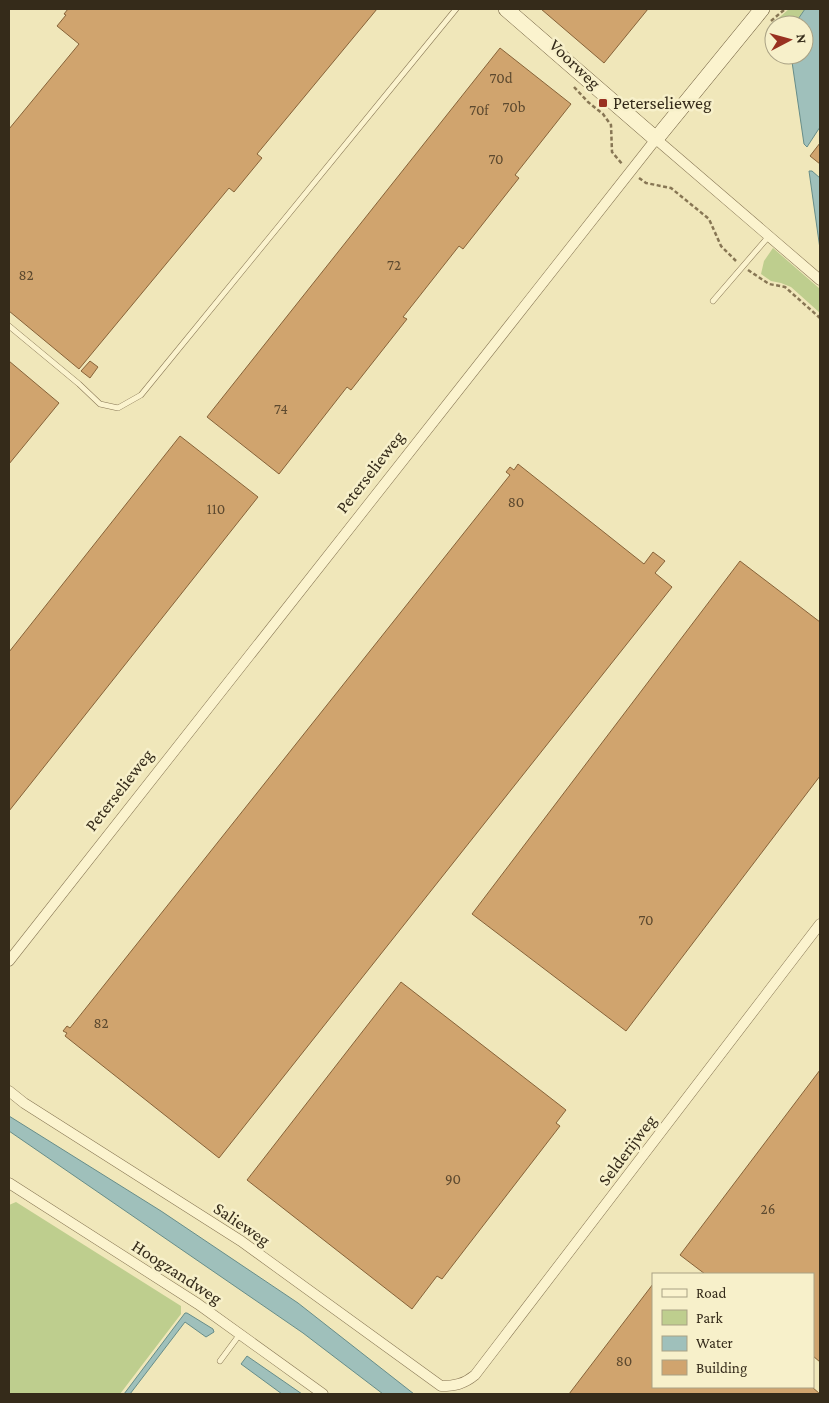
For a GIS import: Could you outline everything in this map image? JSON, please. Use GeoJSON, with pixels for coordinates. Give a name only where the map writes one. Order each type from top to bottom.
{"type":"FeatureCollection","features":[{"type":"Feature","properties":{"kind":"street","name":"Voorweg"},"geometry":{"type":"LineString","coordinates":[[506,9],[820,280]]}},
{"type":"Feature","properties":{"kind":"street","name":"Peterselieweg"},"geometry":{"type":"LineString","coordinates":[[9,961],[656,138],[762,9]]}},
{"type":"Feature","properties":{"kind":"street","name":"Selderijweg"},"geometry":{"type":"LineString","coordinates":[[453,1386],[465,1383],[475,1375],[820,924]]}},
{"type":"Feature","properties":{"kind":"street","name":"Salieweg"},"geometry":{"type":"LineString","coordinates":[[9,1091],[24,1103],[241,1241],[441,1386],[453,1386]]}},
{"type":"Feature","properties":{"kind":"street","name":"Hoogzandweg"},"geometry":{"type":"LineString","coordinates":[[9,1183],[198,1304],[323,1394]]}},
{"type":"Feature","properties":{"kind":"lane"},"geometry":{"type":"LineString","coordinates":[[9,326],[79,384],[100,404],[118,408],[141,394],[456,9]]}},
{"type":"Feature","properties":{"kind":"lane"},"geometry":{"type":"LineString","coordinates":[[713,301],[769,236]]}},
{"type":"Feature","properties":{"kind":"lane"},"geometry":{"type":"LineString","coordinates":[[220,1361],[240,1334]]}},
{"type":"Feature","properties":{"kind":"path","name":"Voorweg"},"geometry":{"type":"LineString","coordinates":[[567,81],[603,114],[611,125],[612,152],[617,160],[646,183],[671,188],[709,219],[721,246],[728,254],[769,284],[785,287],[820,318]]}},
{"type":"Feature","properties":{"kind":"green space"},"geometry":{"type":"Polygon","coordinates":[[[789,9],[805,9],[801,15],[782,15],[789,9]]]}},
{"type":"Feature","properties":{"kind":"green space"},"geometry":{"type":"Polygon","coordinates":[[[773,248],[820,289],[820,313],[791,287],[771,281],[761,274],[764,261],[773,248]]]}},
{"type":"Feature","properties":{"kind":"green space"},"geometry":{"type":"Polygon","coordinates":[[[16,1202],[181,1306],[181,1314],[120,1394],[9,1394],[9,1205],[16,1202]]]}},
{"type":"Feature","properties":{"kind":"water"},"geometry":{"type":"Polygon","coordinates":[[[805,9],[820,9],[820,127],[807,147],[804,144],[792,65],[814,65],[814,15],[801,15],[805,9]]]}},
{"type":"Feature","properties":{"kind":"water"},"geometry":{"type":"Polygon","coordinates":[[[809,171],[812,171],[820,178],[820,249],[809,171]]]}},
{"type":"Feature","properties":{"kind":"water"},"geometry":{"type":"Polygon","coordinates":[[[9,1116],[161,1211],[298,1303],[414,1394],[383,1394],[303,1333],[9,1131],[9,1116]]]}},
{"type":"Feature","properties":{"kind":"water"},"geometry":{"type":"Polygon","coordinates":[[[185,1313],[213,1329],[214,1332],[206,1337],[185,1322],[130,1394],[124,1394],[185,1313]]]}},
{"type":"Feature","properties":{"kind":"water"},"geometry":{"type":"Polygon","coordinates":[[[247,1356],[302,1394],[282,1394],[241,1364],[247,1356]]]}},
{"type":"Feature","properties":{"kind":"building"},"geometry":{"type":"Polygon","coordinates":[[[68,9],[377,9],[257,154],[262,158],[234,192],[229,188],[79,369],[9,311],[9,129],[79,44],[57,26],[66,15],[64,14],[68,9]]]}},
{"type":"Feature","properties":{"kind":"building"},"geometry":{"type":"Polygon","coordinates":[[[541,9],[648,9],[604,63],[541,9]]]}},
{"type":"Feature","properties":{"kind":"building"},"geometry":{"type":"Polygon","coordinates":[[[500,48],[571,104],[515,175],[519,178],[463,249],[459,246],[403,317],[407,319],[351,390],[347,387],[279,474],[207,417],[500,48]]]}},
{"type":"Feature","properties":{"kind":"building"},"geometry":{"type":"Polygon","coordinates":[[[820,143],[820,164],[810,156],[820,143]]]}},
{"type":"Feature","properties":{"kind":"building"},"geometry":{"type":"Polygon","coordinates":[[[9,361],[59,403],[9,464],[9,361]]]}},
{"type":"Feature","properties":{"kind":"building"},"geometry":{"type":"Polygon","coordinates":[[[90,361],[98,367],[90,378],[81,371],[90,361]]]}},
{"type":"Feature","properties":{"kind":"building"},"geometry":{"type":"Polygon","coordinates":[[[180,436],[258,497],[9,811],[9,652],[180,436]]]}},
{"type":"Feature","properties":{"kind":"building"},"geometry":{"type":"Polygon","coordinates":[[[518,464],[644,564],[653,552],[665,561],[655,573],[672,587],[219,1158],[65,1036],[67,1033],[63,1031],[67,1026],[70,1028],[510,475],[506,472],[510,467],[514,470],[518,464]]]}},
{"type":"Feature","properties":{"kind":"building"},"geometry":{"type":"Polygon","coordinates":[[[740,561],[820,622],[820,776],[626,1031],[472,914],[740,561]]]}},
{"type":"Feature","properties":{"kind":"building"},"geometry":{"type":"Polygon","coordinates":[[[401,982],[566,1110],[556,1123],[560,1126],[442,1279],[437,1276],[412,1309],[247,1180],[401,982]]]}},
{"type":"Feature","properties":{"kind":"building"},"geometry":{"type":"Polygon","coordinates":[[[820,1070],[820,1362],[814,1357],[814,1273],[704,1273],[680,1255],[820,1070]]]}},
{"type":"Feature","properties":{"kind":"building"},"geometry":{"type":"Polygon","coordinates":[[[652,1285],[652,1388],[813,1388],[820,1394],[569,1394],[652,1285]]]}},
{"type":"Feature","properties":{"kind":"place","name":"Peterselieweg"},"geometry":{"type":"Point","coordinates":[603,103]}}]}
